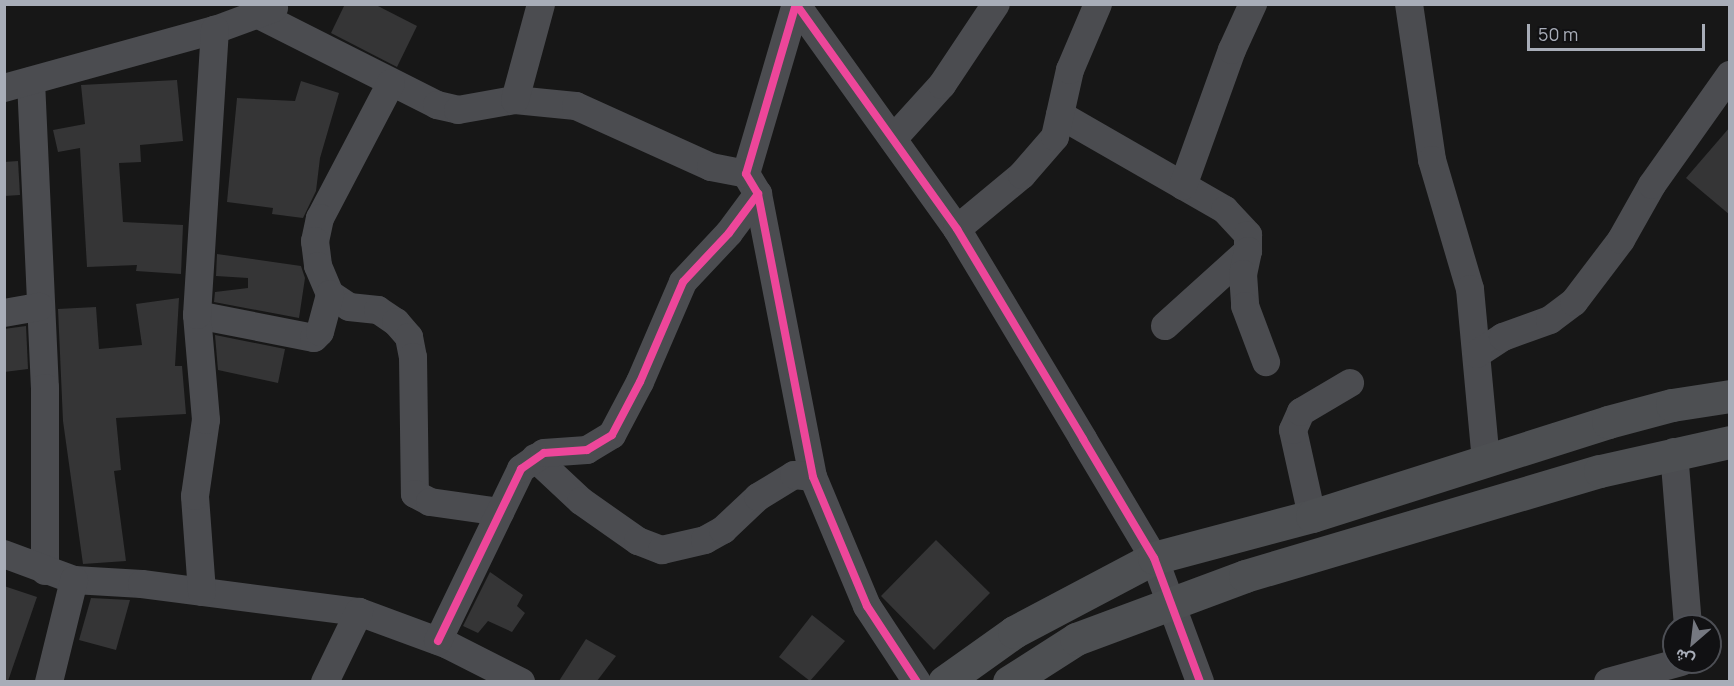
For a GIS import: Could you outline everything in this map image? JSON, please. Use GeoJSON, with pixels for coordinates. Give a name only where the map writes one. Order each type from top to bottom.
{"type":"FeatureCollection","features":[{"type":"Feature","properties":{"kind":"main road"},"geometry":{"type":"LineString","coordinates":[[944,681],[1014,632],[1154,558],[1312,516],[1608,422],[1672,405],[1730,396]]}},
{"type":"Feature","properties":{"kind":"main road"},"geometry":{"type":"LineString","coordinates":[[1009,681],[1076,639],[1168,602],[1674,452],[1730,442]]}},
{"type":"Feature","properties":{"kind":"street"},"geometry":{"type":"LineString","coordinates":[[515,100],[541,4]]}},
{"type":"Feature","properties":{"kind":"street"},"geometry":{"type":"LineString","coordinates":[[796,4],[957,229],[1154,558],[1168,602],[1200,681]]}},
{"type":"Feature","properties":{"kind":"street"},"geometry":{"type":"LineString","coordinates":[[438,641],[521,469],[544,453],[588,450],[612,435],[640,382],[683,282],[729,232],[752,184],[796,4]]}},
{"type":"Feature","properties":{"kind":"street"},"geometry":{"type":"LineString","coordinates":[[893,139],[942,85],[996,4]]}},
{"type":"Feature","properties":{"kind":"street"},"geometry":{"type":"LineString","coordinates":[[957,229],[1022,175],[1055,137],[1070,70],[1098,4]]}},
{"type":"Feature","properties":{"kind":"street"},"geometry":{"type":"LineString","coordinates":[[1183,186],[1232,50],[1253,4]]}},
{"type":"Feature","properties":{"kind":"street"},"geometry":{"type":"LineString","coordinates":[[1409,4],[1432,160],[1470,289],[1486,462]]}},
{"type":"Feature","properties":{"kind":"street"},"geometry":{"type":"LineString","coordinates":[[45,571],[45,388],[18,84],[215,30],[269,9],[391,83],[437,105],[458,110],[515,100],[576,106],[752,184]]}},
{"type":"Feature","properties":{"kind":"street"},"geometry":{"type":"LineString","coordinates":[[202,592],[195,496],[206,420],[197,315],[215,30]]}},
{"type":"Feature","properties":{"kind":"street"},"geometry":{"type":"LineString","coordinates":[[1477,354],[1503,337],[1550,320],[1574,302],[1621,240],[1652,185],[1730,75]]}},
{"type":"Feature","properties":{"kind":"street"},"geometry":{"type":"LineString","coordinates":[[391,83],[320,218],[315,241],[318,266],[330,294],[349,306],[378,310],[396,322],[409,337],[413,357],[415,494],[430,502],[500,512]]}},
{"type":"Feature","properties":{"kind":"street"},"geometry":{"type":"LineString","coordinates":[[1060,115],[1183,186],[1241,223],[1248,236],[1244,274],[1245,306],[1266,362]]}},
{"type":"Feature","properties":{"kind":"street"},"geometry":{"type":"LineString","coordinates":[[752,184],[813,477],[867,606],[917,681]]}},
{"type":"Feature","properties":{"kind":"street"},"geometry":{"type":"LineString","coordinates":[[1165,326],[1248,251]]}},
{"type":"Feature","properties":{"kind":"street"},"geometry":{"type":"LineString","coordinates":[[197,315],[314,338],[320,332],[330,294]]}},
{"type":"Feature","properties":{"kind":"street"},"geometry":{"type":"LineString","coordinates":[[4,313],[39,307]]}},
{"type":"Feature","properties":{"kind":"street"},"geometry":{"type":"LineString","coordinates":[[1312,516],[1293,430],[1301,412],[1350,383]]}},
{"type":"Feature","properties":{"kind":"street"},"geometry":{"type":"LineString","coordinates":[[1674,452],[1687,614]]}},
{"type":"Feature","properties":{"kind":"street"},"geometry":{"type":"LineString","coordinates":[[535,458],[581,501],[638,541],[662,550],[705,540],[723,530],[758,497],[794,475],[813,477]]}},
{"type":"Feature","properties":{"kind":"street"},"geometry":{"type":"LineString","coordinates":[[4,554],[74,580],[202,592],[359,612],[438,641],[521,681]]}},
{"type":"Feature","properties":{"kind":"street"},"geometry":{"type":"LineString","coordinates":[[49,681],[74,580]]}},
{"type":"Feature","properties":{"kind":"street"},"geometry":{"type":"LineString","coordinates":[[325,681],[342,640],[359,612]]}},
{"type":"Feature","properties":{"kind":"street"},"geometry":{"type":"LineString","coordinates":[[1608,681],[1662,667]]}},
{"type":"Feature","properties":{"kind":"building"},"geometry":{"type":"Polygon","coordinates":[[[345,4],[374,4],[417,26],[397,67],[331,33],[345,4]]]}},
{"type":"Feature","properties":{"kind":"building"},"geometry":{"type":"Polygon","coordinates":[[[177,80],[183,141],[140,145],[141,162],[119,163],[123,222],[183,225],[181,274],[136,271],[137,265],[87,267],[80,148],[58,152],[53,130],[85,124],[81,85],[177,80]]]}},
{"type":"Feature","properties":{"kind":"building"},"geometry":{"type":"Polygon","coordinates":[[[301,81],[339,93],[320,158],[316,191],[303,218],[272,214],[273,208],[227,202],[237,98],[295,101],[301,81]]]}},
{"type":"Feature","properties":{"kind":"building"},"geometry":{"type":"Polygon","coordinates":[[[1730,127],[1730,215],[1686,178],[1730,127]]]}},
{"type":"Feature","properties":{"kind":"building"},"geometry":{"type":"Polygon","coordinates":[[[18,161],[20,195],[4,196],[4,162],[18,161]]]}},
{"type":"Feature","properties":{"kind":"building"},"geometry":{"type":"Polygon","coordinates":[[[217,254],[301,266],[305,278],[299,318],[214,302],[215,292],[248,288],[248,278],[216,276],[217,254]]]}},
{"type":"Feature","properties":{"kind":"building"},"geometry":{"type":"Polygon","coordinates":[[[179,298],[175,366],[182,366],[186,414],[116,418],[121,470],[114,471],[126,561],[83,564],[63,421],[58,309],[96,307],[99,349],[142,345],[136,304],[179,298]]]}},
{"type":"Feature","properties":{"kind":"building"},"geometry":{"type":"Polygon","coordinates":[[[26,326],[28,369],[4,372],[4,329],[26,326]]]}},
{"type":"Feature","properties":{"kind":"building"},"geometry":{"type":"Polygon","coordinates":[[[215,335],[285,349],[278,383],[218,370],[215,335]]]}},
{"type":"Feature","properties":{"kind":"building"},"geometry":{"type":"Polygon","coordinates":[[[936,540],[990,593],[934,650],[881,596],[936,540]]]}},
{"type":"Feature","properties":{"kind":"building"},"geometry":{"type":"Polygon","coordinates":[[[490,572],[523,595],[517,606],[525,613],[512,632],[488,621],[478,633],[463,626],[490,572]]]}},
{"type":"Feature","properties":{"kind":"building"},"geometry":{"type":"Polygon","coordinates":[[[4,586],[37,597],[8,681],[4,681],[4,586]]]}},
{"type":"Feature","properties":{"kind":"building"},"geometry":{"type":"Polygon","coordinates":[[[91,598],[130,600],[116,650],[79,640],[91,598]]]}},
{"type":"Feature","properties":{"kind":"building"},"geometry":{"type":"Polygon","coordinates":[[[812,615],[845,641],[810,681],[779,657],[812,615]]]}},
{"type":"Feature","properties":{"kind":"building"},"geometry":{"type":"Polygon","coordinates":[[[586,639],[616,656],[597,681],[559,681],[586,639]]]}},
{"type":"Feature","properties":{"kind":"cycle path"},"geometry":{"type":"LineString","coordinates":[[796,4],[957,229],[1154,558],[1200,682]]}},
{"type":"Feature","properties":{"kind":"cycle path"},"geometry":{"type":"LineString","coordinates":[[796,4],[746,174],[758,194],[813,477],[867,606],[917,682]]}},
{"type":"Feature","properties":{"kind":"cycle path"},"geometry":{"type":"LineString","coordinates":[[438,641],[521,469],[544,453],[587,450],[612,435],[640,382],[683,282],[729,233],[758,194]]}}]}
